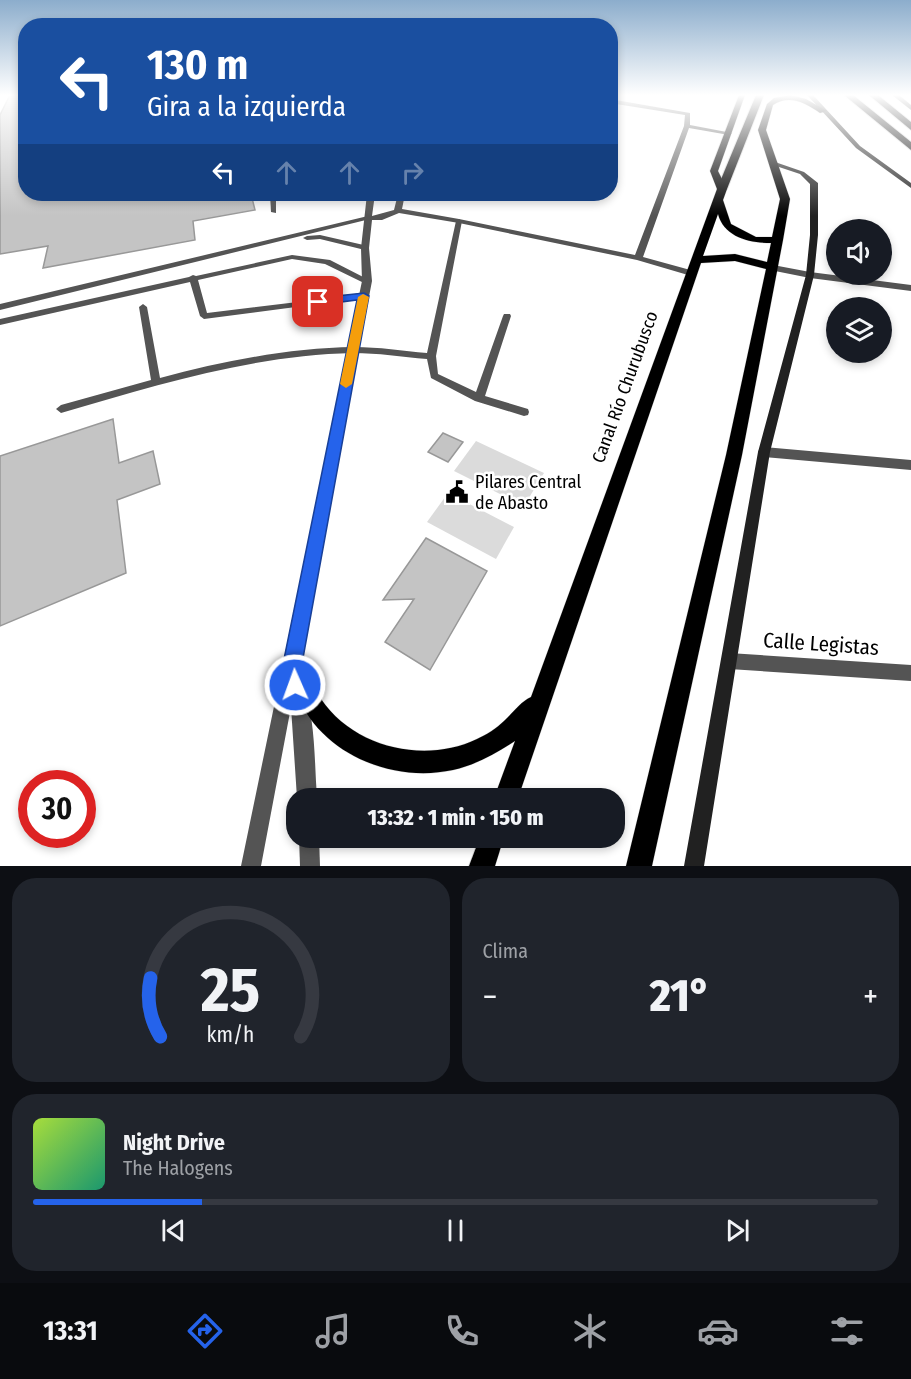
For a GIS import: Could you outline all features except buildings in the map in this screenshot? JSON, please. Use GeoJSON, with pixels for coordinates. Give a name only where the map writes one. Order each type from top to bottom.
{"type":"FeatureCollection","features":[{"type":"Feature","properties":{"kind":"highway"},"geometry":{"type":"LineString","coordinates":[[897,135],[911,147]]}},
{"type":"Feature","properties":{"kind":"main road","name":"Canal Río Churubusco"},"geometry":{"type":"LineString","coordinates":[[509,788],[693,267],[721,195],[714,171],[735,135]]}},
{"type":"Feature","properties":{"kind":"main road"},"geometry":{"type":"LineString","coordinates":[[639,866],[734,455],[778,240],[785,199],[764,135]]}},
{"type":"Feature","properties":{"kind":"main road"},"geometry":{"type":"LineString","coordinates":[[721,195],[726,225],[729,228],[754,240],[778,240]]}},
{"type":"Feature","properties":{"kind":"main road"},"geometry":{"type":"LineString","coordinates":[[693,267],[722,256],[741,256],[773,268]]}},
{"type":"Feature","properties":{"kind":"main road"},"geometry":{"type":"LineString","coordinates":[[293,662],[303,687],[316,709],[332,728],[352,744],[402,763],[429,764],[456,760],[481,750],[511,730],[540,698]]}},
{"type":"Feature","properties":{"kind":"main road"},"geometry":{"type":"LineString","coordinates":[[482,866],[488,848]]}},
{"type":"Feature","properties":{"kind":"street"},"geometry":{"type":"LineString","coordinates":[[638,258],[684,135]]}},
{"type":"Feature","properties":{"kind":"street"},"geometry":{"type":"LineString","coordinates":[[846,135],[858,147],[911,186]]}},
{"type":"Feature","properties":{"kind":"street"},"geometry":{"type":"LineString","coordinates":[[694,866],[764,452],[810,275],[814,235],[814,183],[802,173],[775,164]]}},
{"type":"Feature","properties":{"kind":"street"},"geometry":{"type":"LineString","coordinates":[[251,866],[367,281],[365,248],[370,201]]}},
{"type":"Feature","properties":{"kind":"street"},"geometry":{"type":"LineString","coordinates":[[398,212],[400,201]]}},
{"type":"Feature","properties":{"kind":"street"},"geometry":{"type":"LineString","coordinates":[[368,218],[379,218],[398,212],[459,221],[693,267]]}},
{"type":"Feature","properties":{"kind":"street"},"geometry":{"type":"LineString","coordinates":[[773,268],[911,288]]}},
{"type":"Feature","properties":{"kind":"street"},"geometry":{"type":"LineString","coordinates":[[764,452],[911,465]]}},
{"type":"Feature","properties":{"kind":"street","name":"Calle Legistas"},"geometry":{"type":"LineString","coordinates":[[729,661],[911,673]]}},
{"type":"Feature","properties":{"kind":"street"},"geometry":{"type":"LineString","coordinates":[[293,662],[302,717],[306,788]]}},
{"type":"Feature","properties":{"kind":"street"},"geometry":{"type":"LineString","coordinates":[[309,848],[310,866]]}},
{"type":"Feature","properties":{"kind":"lane"},"geometry":{"type":"LineString","coordinates":[[273,201],[274,212]]}},
{"type":"Feature","properties":{"kind":"lane"},"geometry":{"type":"LineString","coordinates":[[0,307],[368,218]]}},
{"type":"Feature","properties":{"kind":"lane"},"geometry":{"type":"LineString","coordinates":[[459,221],[431,356],[434,376],[479,398],[524,412]]}},
{"type":"Feature","properties":{"kind":"lane"},"geometry":{"type":"LineString","coordinates":[[284,240],[320,237],[365,248]]}},
{"type":"Feature","properties":{"kind":"lane"},"geometry":{"type":"LineString","coordinates":[[0,322],[292,256],[327,262],[367,281]]}},
{"type":"Feature","properties":{"kind":"lane"},"geometry":{"type":"LineString","coordinates":[[193,277],[204,316],[364,296]]}},
{"type":"Feature","properties":{"kind":"lane"},"geometry":{"type":"LineString","coordinates":[[75,289],[77,303]]}},
{"type":"Feature","properties":{"kind":"lane"},"geometry":{"type":"LineString","coordinates":[[143,307],[156,381]]}},
{"type":"Feature","properties":{"kind":"lane"},"geometry":{"type":"LineString","coordinates":[[479,398],[507,316]]}},
{"type":"Feature","properties":{"kind":"lane"},"geometry":{"type":"LineString","coordinates":[[61,410],[156,381],[251,360],[352,350],[431,356]]}},
{"type":"Feature","properties":{"kind":"shaded area"},"geometry":{"type":"Polygon","coordinates":[[[476,441],[544,473],[524,506],[454,471],[476,441]]]}},
{"type":"Feature","properties":{"kind":"shaded area"},"geometry":{"type":"Polygon","coordinates":[[[448,493],[514,527],[496,559],[427,522],[448,493]]]}},
{"type":"Feature","properties":{"kind":"slow traffic"},"geometry":{"type":"LineString","coordinates":[[346,384],[363,297]]}},
{"type":"Feature","properties":{"kind":"place","name":"Pilares Central de Abasto"},"geometry":{"type":"Point","coordinates":[457,492]}},
{"type":"Feature","properties":{"kind":"route"},"geometry":{"type":"LineString","coordinates":[[295,685],[292,669],[364,296],[318,302]]}}]}
